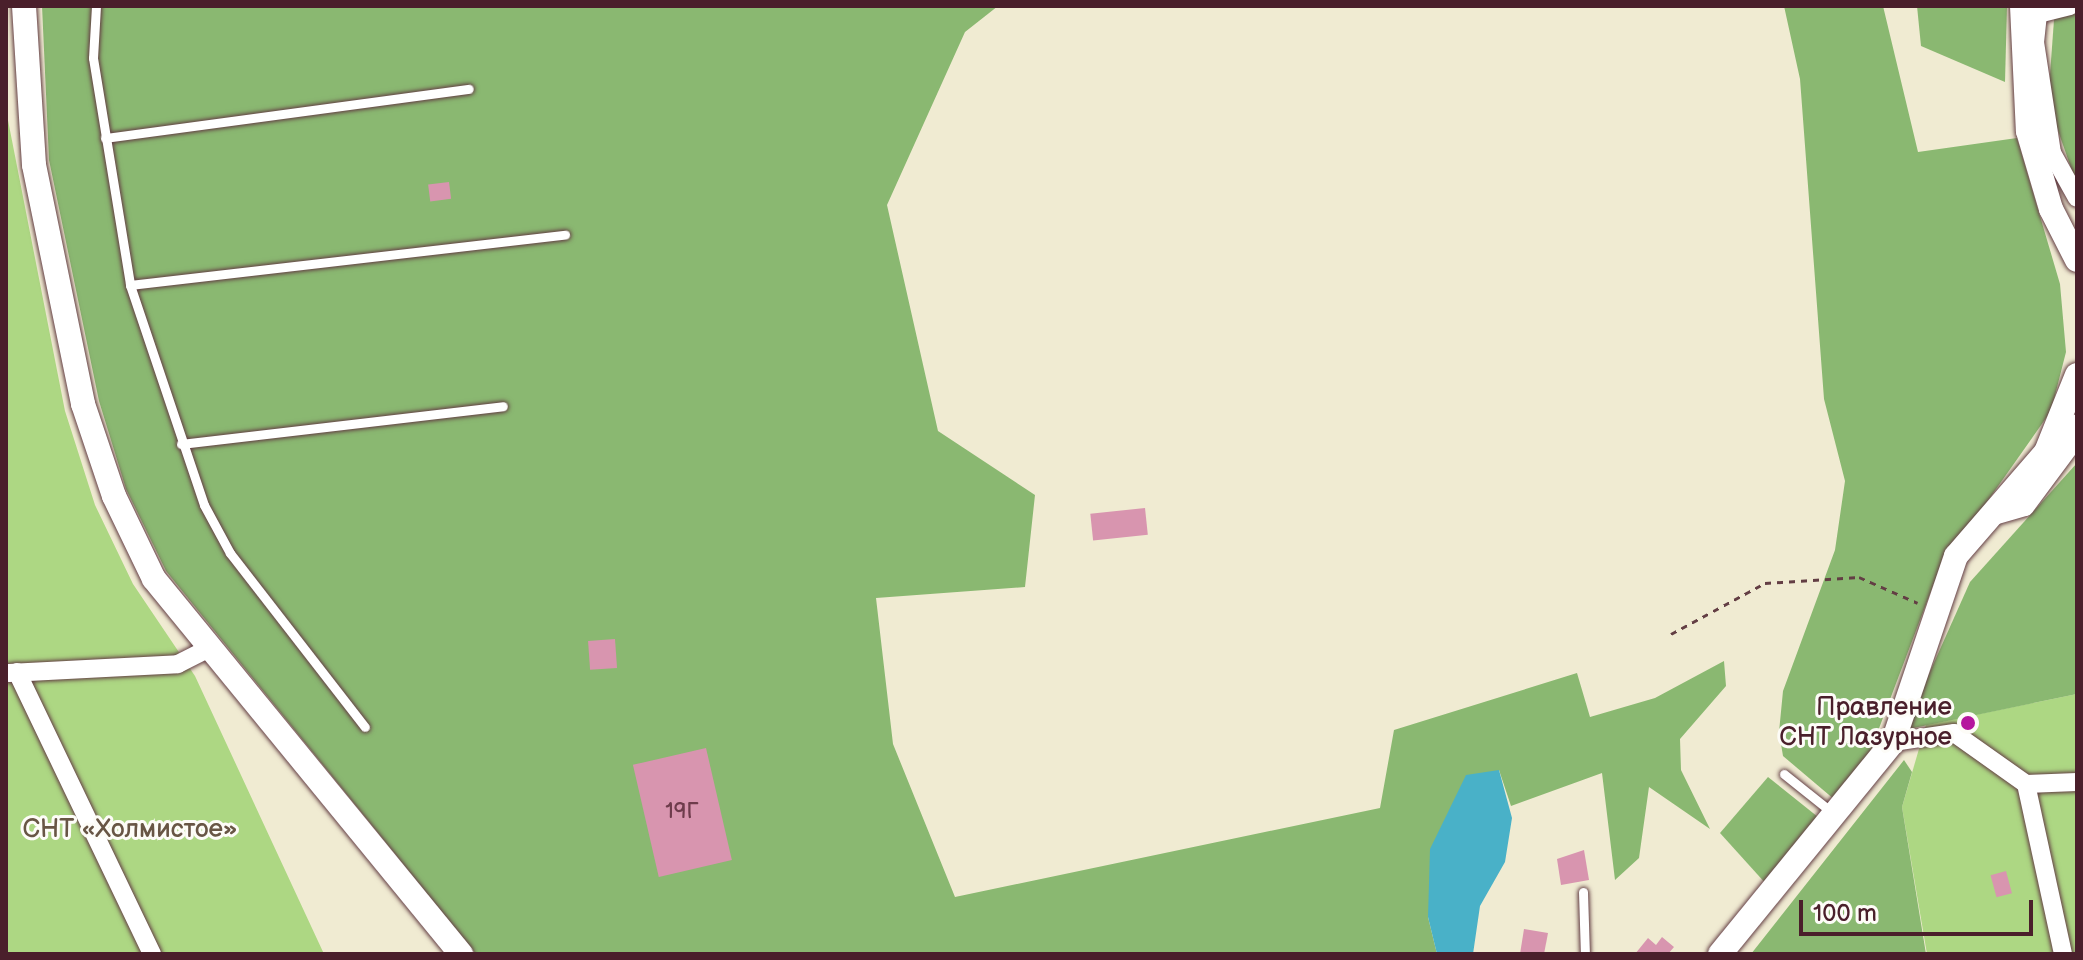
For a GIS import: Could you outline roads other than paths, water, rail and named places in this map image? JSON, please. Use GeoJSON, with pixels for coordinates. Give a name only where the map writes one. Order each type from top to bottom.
{"type":"FeatureCollection","features":[{"type":"Feature","properties":{"kind":"main road"},"geometry":{"type":"LineString","coordinates":[[24,6],[26,111],[83,404],[114,496],[154,579],[207,649],[461,954]]}},
{"type":"Feature","properties":{"kind":"main road"},"geometry":{"type":"LineString","coordinates":[[2022,6],[2028,131],[2051,209],[2077,260]]}},
{"type":"Feature","properties":{"kind":"main road"},"geometry":{"type":"LineString","coordinates":[[1720,954],[1837,816],[1893,742],[1956,556],[2046,452],[2077,375]]}},
{"type":"Feature","properties":{"kind":"street"},"geometry":{"type":"LineString","coordinates":[[2070,6],[2038,14],[2035,42],[2052,153],[2077,198]]}},
{"type":"Feature","properties":{"kind":"street"},"geometry":{"type":"LineString","coordinates":[[1990,517],[2025,507],[2069,448],[2077,423]]}},
{"type":"Feature","properties":{"kind":"street"},"geometry":{"type":"LineString","coordinates":[[152,954],[11,673],[178,664],[207,649]]}},
{"type":"Feature","properties":{"kind":"street"},"geometry":{"type":"LineString","coordinates":[[1893,742],[1954,733],[2026,784],[2077,782]]}},
{"type":"Feature","properties":{"kind":"street"},"geometry":{"type":"LineString","coordinates":[[2026,784],[2063,954]]}},
{"type":"Feature","properties":{"kind":"lane"},"geometry":{"type":"LineString","coordinates":[[96,6],[93,58],[130,285],[181,444],[230,553],[365,727]]}},
{"type":"Feature","properties":{"kind":"lane"},"geometry":{"type":"LineString","coordinates":[[105,138],[469,89]]}},
{"type":"Feature","properties":{"kind":"lane"},"geometry":{"type":"LineString","coordinates":[[130,285],[565,235]]}},
{"type":"Feature","properties":{"kind":"lane"},"geometry":{"type":"LineString","coordinates":[[181,444],[503,406]]}},
{"type":"Feature","properties":{"kind":"lane"},"geometry":{"type":"LineString","coordinates":[[1784,774],[1837,816]]}},
{"type":"Feature","properties":{"kind":"lane"},"geometry":{"type":"LineString","coordinates":[[1583,892],[1585,954]]}},
{"type":"Feature","properties":{"kind":"water"},"geometry":{"type":"Polygon","coordinates":[[[1499,770],[1512,818],[1505,862],[1480,906],[1473,954],[1437,954],[1428,917],[1430,849],[1466,775],[1499,770]]]}},
{"type":"Feature","properties":{"kind":"place","name":"Правление СНТ Лазурное"},"geometry":{"type":"Point","coordinates":[1968,723]}},
{"type":"Feature","properties":{"kind":"park label","name":"СНТ «Холмистое»"},"geometry":{"type":"Point","coordinates":[130,830]}}]}
